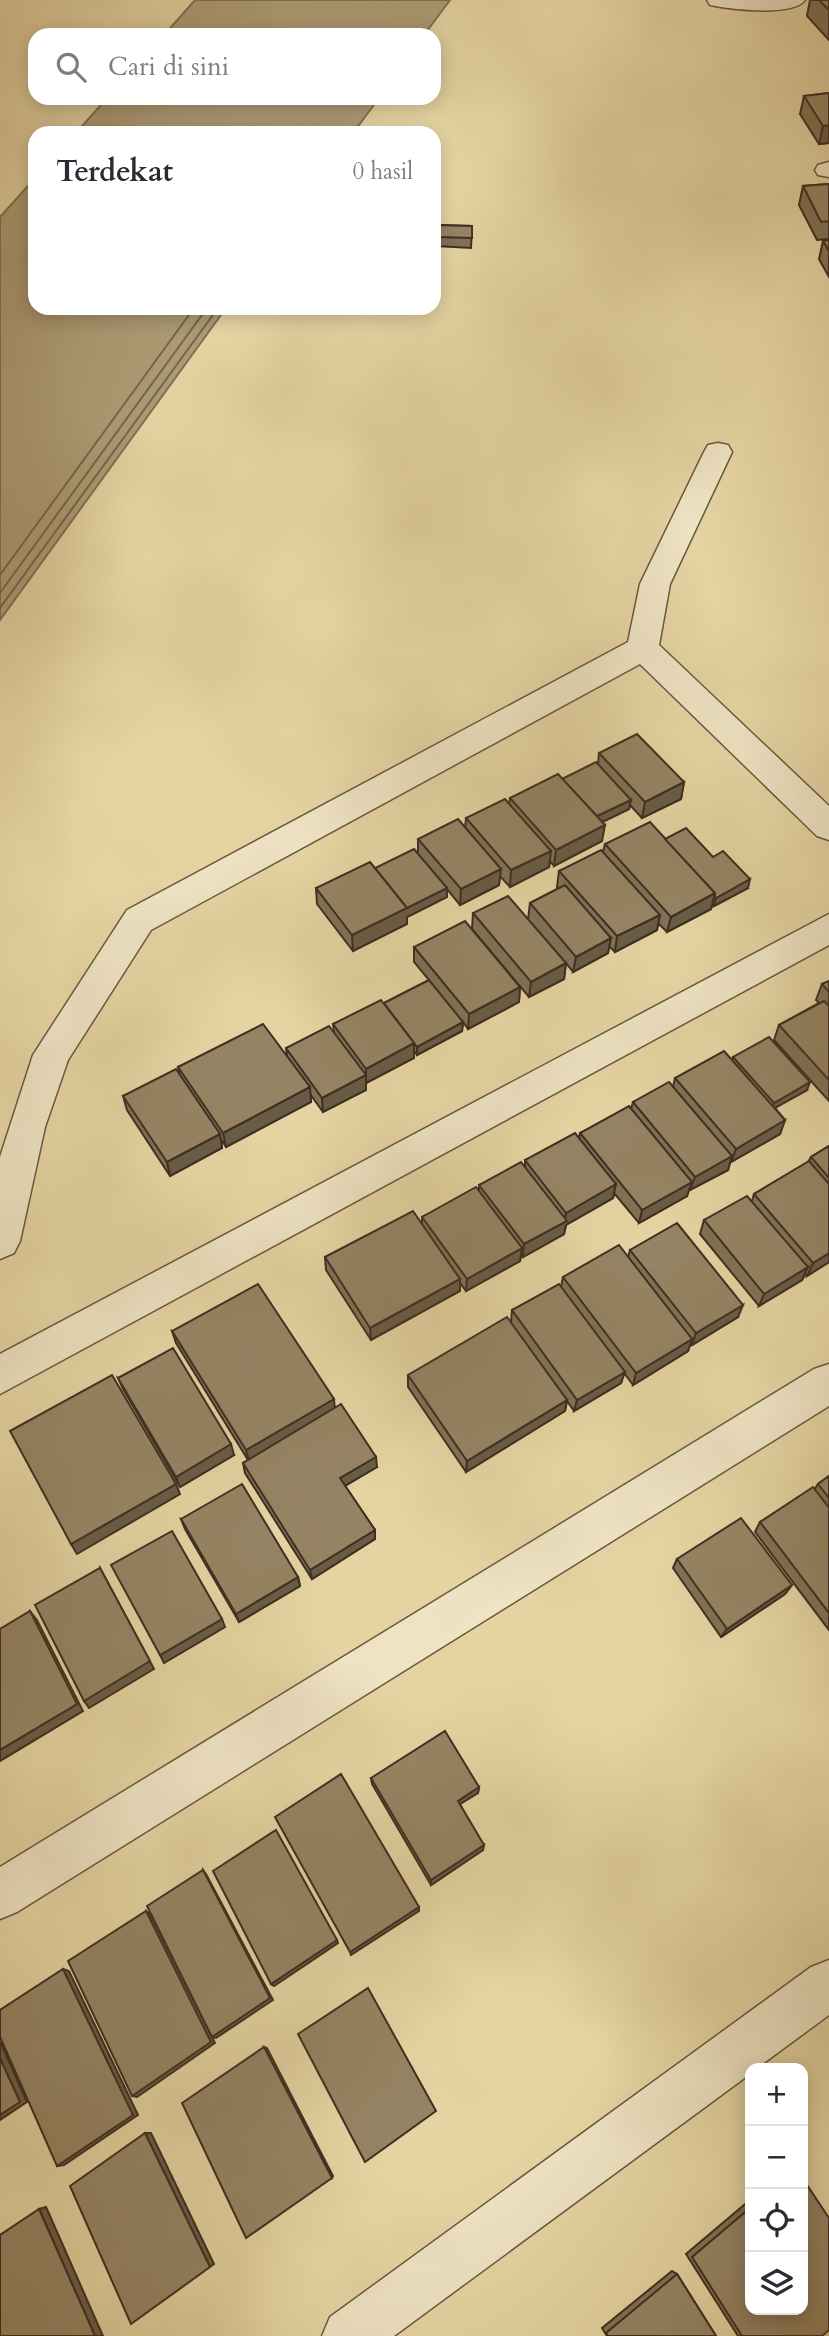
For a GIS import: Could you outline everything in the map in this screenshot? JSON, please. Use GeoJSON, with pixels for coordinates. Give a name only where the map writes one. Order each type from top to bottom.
{"type":"FeatureCollection","features":[{"type":"Feature","properties":{"kind":"street"},"geometry":{"type":"LineString","coordinates":[[718,0],[739,5],[794,0]]}},
{"type":"Feature","properties":{"kind":"street"},"geometry":{"type":"LineString","coordinates":[[643,648],[655,584],[718,452]]}},
{"type":"Feature","properties":{"kind":"street"},"geometry":{"type":"LineString","coordinates":[[643,648],[829,827]]}},
{"type":"Feature","properties":{"kind":"street"},"geometry":{"type":"LineString","coordinates":[[0,1241],[26,1127],[51,1055],[139,920],[643,648]]}},
{"type":"Feature","properties":{"kind":"street"},"geometry":{"type":"LineString","coordinates":[[0,1375],[829,928]]}},
{"type":"Feature","properties":{"kind":"street"},"geometry":{"type":"LineString","coordinates":[[0,1895],[829,1383]]}},
{"type":"Feature","properties":{"kind":"street"},"geometry":{"type":"LineString","coordinates":[[349,2336],[829,1985]]}},
{"type":"Feature","properties":{"kind":"water"},"geometry":{"type":"Polygon","coordinates":[[[195,0],[450,0],[429,28],[170,28],[195,0]]]}},
{"type":"Feature","properties":{"kind":"water"},"geometry":{"type":"Polygon","coordinates":[[[101,105],[374,105],[358,126],[82,126],[101,105]]]}},
{"type":"Feature","properties":{"kind":"water"},"geometry":{"type":"Polygon","coordinates":[[[28,186],[28,315],[221,315],[0,620],[0,217],[28,186]]]}},
{"type":"Feature","properties":{"kind":"building"},"geometry":{"type":"Polygon","coordinates":[[[819,0],[829,0],[829,10],[819,0]]]}},
{"type":"Feature","properties":{"kind":"building"},"geometry":{"type":"Polygon","coordinates":[[[829,93],[829,125],[823,126],[804,96],[829,93]]]}},
{"type":"Feature","properties":{"kind":"building"},"geometry":{"type":"Polygon","coordinates":[[[829,184],[829,221],[821,222],[803,186],[829,184]]]}},
{"type":"Feature","properties":{"kind":"building"},"geometry":{"type":"Polygon","coordinates":[[[441,225],[472,226],[472,238],[441,237],[441,225]]]}},
{"type":"Feature","properties":{"kind":"building"},"geometry":{"type":"Polygon","coordinates":[[[829,240],[829,251],[823,241],[829,240]]]}},
{"type":"Feature","properties":{"kind":"building"},"geometry":{"type":"Polygon","coordinates":[[[637,734],[684,782],[645,802],[599,753],[637,734]]]}},
{"type":"Feature","properties":{"kind":"building"},"geometry":{"type":"Polygon","coordinates":[[[596,762],[631,800],[597,816],[562,779],[596,762]]]}},
{"type":"Feature","properties":{"kind":"building"},"geometry":{"type":"Polygon","coordinates":[[[558,774],[605,825],[556,850],[510,798],[558,774]]]}},
{"type":"Feature","properties":{"kind":"building"},"geometry":{"type":"Polygon","coordinates":[[[505,799],[551,851],[511,870],[466,818],[505,799]]]}},
{"type":"Feature","properties":{"kind":"building"},"geometry":{"type":"Polygon","coordinates":[[[458,819],[501,869],[461,889],[418,839],[458,819]]]}},
{"type":"Feature","properties":{"kind":"building"},"geometry":{"type":"Polygon","coordinates":[[[650,822],[715,893],[671,917],[605,844],[650,822]]]}},
{"type":"Feature","properties":{"kind":"building"},"geometry":{"type":"Polygon","coordinates":[[[686,828],[713,857],[723,851],[750,879],[716,898],[715,893],[665,839],[686,828]]]}},
{"type":"Feature","properties":{"kind":"building"},"geometry":{"type":"Polygon","coordinates":[[[414,849],[447,888],[407,908],[375,868],[414,849]]]}},
{"type":"Feature","properties":{"kind":"building"},"geometry":{"type":"Polygon","coordinates":[[[601,850],[660,915],[617,936],[559,871],[601,850]]]}},
{"type":"Feature","properties":{"kind":"building"},"geometry":{"type":"Polygon","coordinates":[[[370,862],[407,908],[352,935],[316,888],[370,862]]]}},
{"type":"Feature","properties":{"kind":"building"},"geometry":{"type":"Polygon","coordinates":[[[565,885],[611,938],[576,957],[530,903],[565,885]]]}},
{"type":"Feature","properties":{"kind":"building"},"geometry":{"type":"Polygon","coordinates":[[[508,896],[566,963],[531,982],[473,913],[508,896]]]}},
{"type":"Feature","properties":{"kind":"building"},"geometry":{"type":"Polygon","coordinates":[[[465,921],[520,987],[469,1014],[414,947],[465,921]]]}},
{"type":"Feature","properties":{"kind":"building"},"geometry":{"type":"Polygon","coordinates":[[[429,980],[463,1022],[417,1047],[384,1003],[429,980]]]}},
{"type":"Feature","properties":{"kind":"building"},"geometry":{"type":"Polygon","coordinates":[[[829,981],[829,992],[822,984],[829,981]]]}},
{"type":"Feature","properties":{"kind":"building"},"geometry":{"type":"Polygon","coordinates":[[[381,1000],[414,1043],[366,1069],[333,1024],[381,1000]]]}},
{"type":"Feature","properties":{"kind":"building"},"geometry":{"type":"Polygon","coordinates":[[[824,1001],[829,1006],[829,1080],[779,1025],[824,1001]]]}},
{"type":"Feature","properties":{"kind":"building"},"geometry":{"type":"Polygon","coordinates":[[[263,1024],[310,1087],[223,1133],[178,1067],[263,1024]]]}},
{"type":"Feature","properties":{"kind":"building"},"geometry":{"type":"Polygon","coordinates":[[[329,1026],[366,1075],[322,1098],[286,1048],[329,1026]]]}},
{"type":"Feature","properties":{"kind":"building"},"geometry":{"type":"Polygon","coordinates":[[[769,1037],[810,1082],[774,1103],[733,1057],[769,1037]]]}},
{"type":"Feature","properties":{"kind":"building"},"geometry":{"type":"Polygon","coordinates":[[[724,1051],[785,1120],[736,1149],[675,1078],[724,1051]]]}},
{"type":"Feature","properties":{"kind":"building"},"geometry":{"type":"Polygon","coordinates":[[[176,1069],[220,1134],[167,1162],[123,1096],[176,1069]]]}},
{"type":"Feature","properties":{"kind":"building"},"geometry":{"type":"Polygon","coordinates":[[[669,1082],[732,1156],[695,1177],[633,1102],[669,1082]]]}},
{"type":"Feature","properties":{"kind":"building"},"geometry":{"type":"Polygon","coordinates":[[[629,1106],[692,1182],[642,1210],[580,1133],[629,1106]]]}},
{"type":"Feature","properties":{"kind":"building"},"geometry":{"type":"Polygon","coordinates":[[[575,1133],[616,1184],[566,1213],[525,1160],[575,1133]]]}},
{"type":"Feature","properties":{"kind":"building"},"geometry":{"type":"Polygon","coordinates":[[[829,1146],[829,1178],[811,1157],[829,1146]]]}},
{"type":"Feature","properties":{"kind":"building"},"geometry":{"type":"Polygon","coordinates":[[[809,1161],[829,1184],[829,1253],[813,1263],[754,1194],[809,1161]]]}},
{"type":"Feature","properties":{"kind":"building"},"geometry":{"type":"Polygon","coordinates":[[[521,1162],[567,1221],[524,1244],[479,1185],[521,1162]]]}},
{"type":"Feature","properties":{"kind":"building"},"geometry":{"type":"Polygon","coordinates":[[[476,1187],[522,1248],[467,1279],[422,1217],[476,1187]]]}},
{"type":"Feature","properties":{"kind":"building"},"geometry":{"type":"Polygon","coordinates":[[[747,1196],[808,1267],[764,1294],[704,1220],[747,1196]]]}},
{"type":"Feature","properties":{"kind":"building"},"geometry":{"type":"Polygon","coordinates":[[[413,1211],[460,1279],[370,1328],[325,1257],[413,1211]]]}},
{"type":"Feature","properties":{"kind":"building"},"geometry":{"type":"Polygon","coordinates":[[[677,1223],[743,1305],[696,1333],[630,1250],[677,1223]]]}},
{"type":"Feature","properties":{"kind":"building"},"geometry":{"type":"Polygon","coordinates":[[[619,1245],[692,1339],[636,1373],[563,1277],[619,1245]]]}},
{"type":"Feature","properties":{"kind":"building"},"geometry":{"type":"Polygon","coordinates":[[[258,1284],[334,1399],[246,1450],[172,1331],[258,1284]]]}},
{"type":"Feature","properties":{"kind":"building"},"geometry":{"type":"Polygon","coordinates":[[[559,1284],[625,1372],[577,1400],[512,1310],[559,1284]]]}},
{"type":"Feature","properties":{"kind":"building"},"geometry":{"type":"Polygon","coordinates":[[[507,1317],[567,1400],[467,1461],[408,1375],[507,1317]]]}},
{"type":"Feature","properties":{"kind":"building"},"geometry":{"type":"Polygon","coordinates":[[[173,1348],[231,1444],[176,1477],[118,1378],[173,1348]]]}},
{"type":"Feature","properties":{"kind":"building"},"geometry":{"type":"Polygon","coordinates":[[[112,1375],[176,1484],[71,1544],[10,1431],[112,1375]]]}},
{"type":"Feature","properties":{"kind":"building"},"geometry":{"type":"Polygon","coordinates":[[[341,1404],[376,1457],[340,1478],[375,1530],[310,1570],[243,1463],[341,1404]]]}},
{"type":"Feature","properties":{"kind":"building"},"geometry":{"type":"Polygon","coordinates":[[[829,1476],[829,1498],[818,1484],[829,1476]]]}},
{"type":"Feature","properties":{"kind":"building"},"geometry":{"type":"Polygon","coordinates":[[[242,1484],[298,1577],[236,1614],[181,1519],[242,1484]]]}},
{"type":"Feature","properties":{"kind":"building"},"geometry":{"type":"Polygon","coordinates":[[[813,1487],[829,1508],[829,1613],[760,1522],[813,1487]]]}},
{"type":"Feature","properties":{"kind":"building"},"geometry":{"type":"Polygon","coordinates":[[[741,1518],[792,1585],[727,1629],[677,1559],[741,1518]]]}},
{"type":"Feature","properties":{"kind":"building"},"geometry":{"type":"Polygon","coordinates":[[[172,1531],[222,1619],[160,1655],[111,1565],[172,1531]]]}},
{"type":"Feature","properties":{"kind":"building"},"geometry":{"type":"Polygon","coordinates":[[[100,1568],[150,1661],[84,1701],[35,1605],[100,1568]]]}},
{"type":"Feature","properties":{"kind":"building"},"geometry":{"type":"Polygon","coordinates":[[[30,1611],[77,1704],[0,1750],[0,1629],[30,1611]]]}},
{"type":"Feature","properties":{"kind":"building"},"geometry":{"type":"Polygon","coordinates":[[[445,1731],[479,1787],[458,1801],[484,1845],[431,1880],[371,1778],[445,1731]]]}},
{"type":"Feature","properties":{"kind":"building"},"geometry":{"type":"Polygon","coordinates":[[[341,1774],[419,1907],[350,1952],[275,1817],[341,1774]]]}},
{"type":"Feature","properties":{"kind":"building"},"geometry":{"type":"Polygon","coordinates":[[[276,1830],[337,1940],[271,1984],[213,1871],[276,1830]]]}},
{"type":"Feature","properties":{"kind":"building"},"geometry":{"type":"Polygon","coordinates":[[[203,1870],[270,1998],[212,2037],[147,1906],[203,1870]]]}},
{"type":"Feature","properties":{"kind":"building"},"geometry":{"type":"Polygon","coordinates":[[[146,1911],[211,2042],[132,2096],[68,1961],[146,1911]]]}},
{"type":"Feature","properties":{"kind":"building"},"geometry":{"type":"Polygon","coordinates":[[[63,1969],[133,2115],[57,2166],[0,2037],[0,2010],[63,1969]]]}},
{"type":"Feature","properties":{"kind":"building"},"geometry":{"type":"Polygon","coordinates":[[[368,1988],[436,2111],[365,2162],[298,2034],[368,1988]]]}},
{"type":"Feature","properties":{"kind":"building"},"geometry":{"type":"Polygon","coordinates":[[[264,2047],[332,2178],[246,2238],[182,2103],[264,2047]]]}},
{"type":"Feature","properties":{"kind":"building"},"geometry":{"type":"Polygon","coordinates":[[[0,2058],[20,2102],[0,2115],[0,2058]]]}},
{"type":"Feature","properties":{"kind":"building"},"geometry":{"type":"Polygon","coordinates":[[[145,2133],[210,2267],[131,2324],[70,2186],[145,2133]]]}},
{"type":"Feature","properties":{"kind":"building"},"geometry":{"type":"Polygon","coordinates":[[[808,2186],[829,2218],[829,2330],[822,2336],[742,2336],[692,2257],[745,2212],[745,2315],[808,2315],[808,2186]]]}},
{"type":"Feature","properties":{"kind":"building"},"geometry":{"type":"Polygon","coordinates":[[[39,2209],[95,2336],[0,2336],[0,2235],[39,2209]]]}},
{"type":"Feature","properties":{"kind":"building"},"geometry":{"type":"Polygon","coordinates":[[[677,2274],[716,2336],[608,2336],[606,2333],[677,2274]]]}}]}
